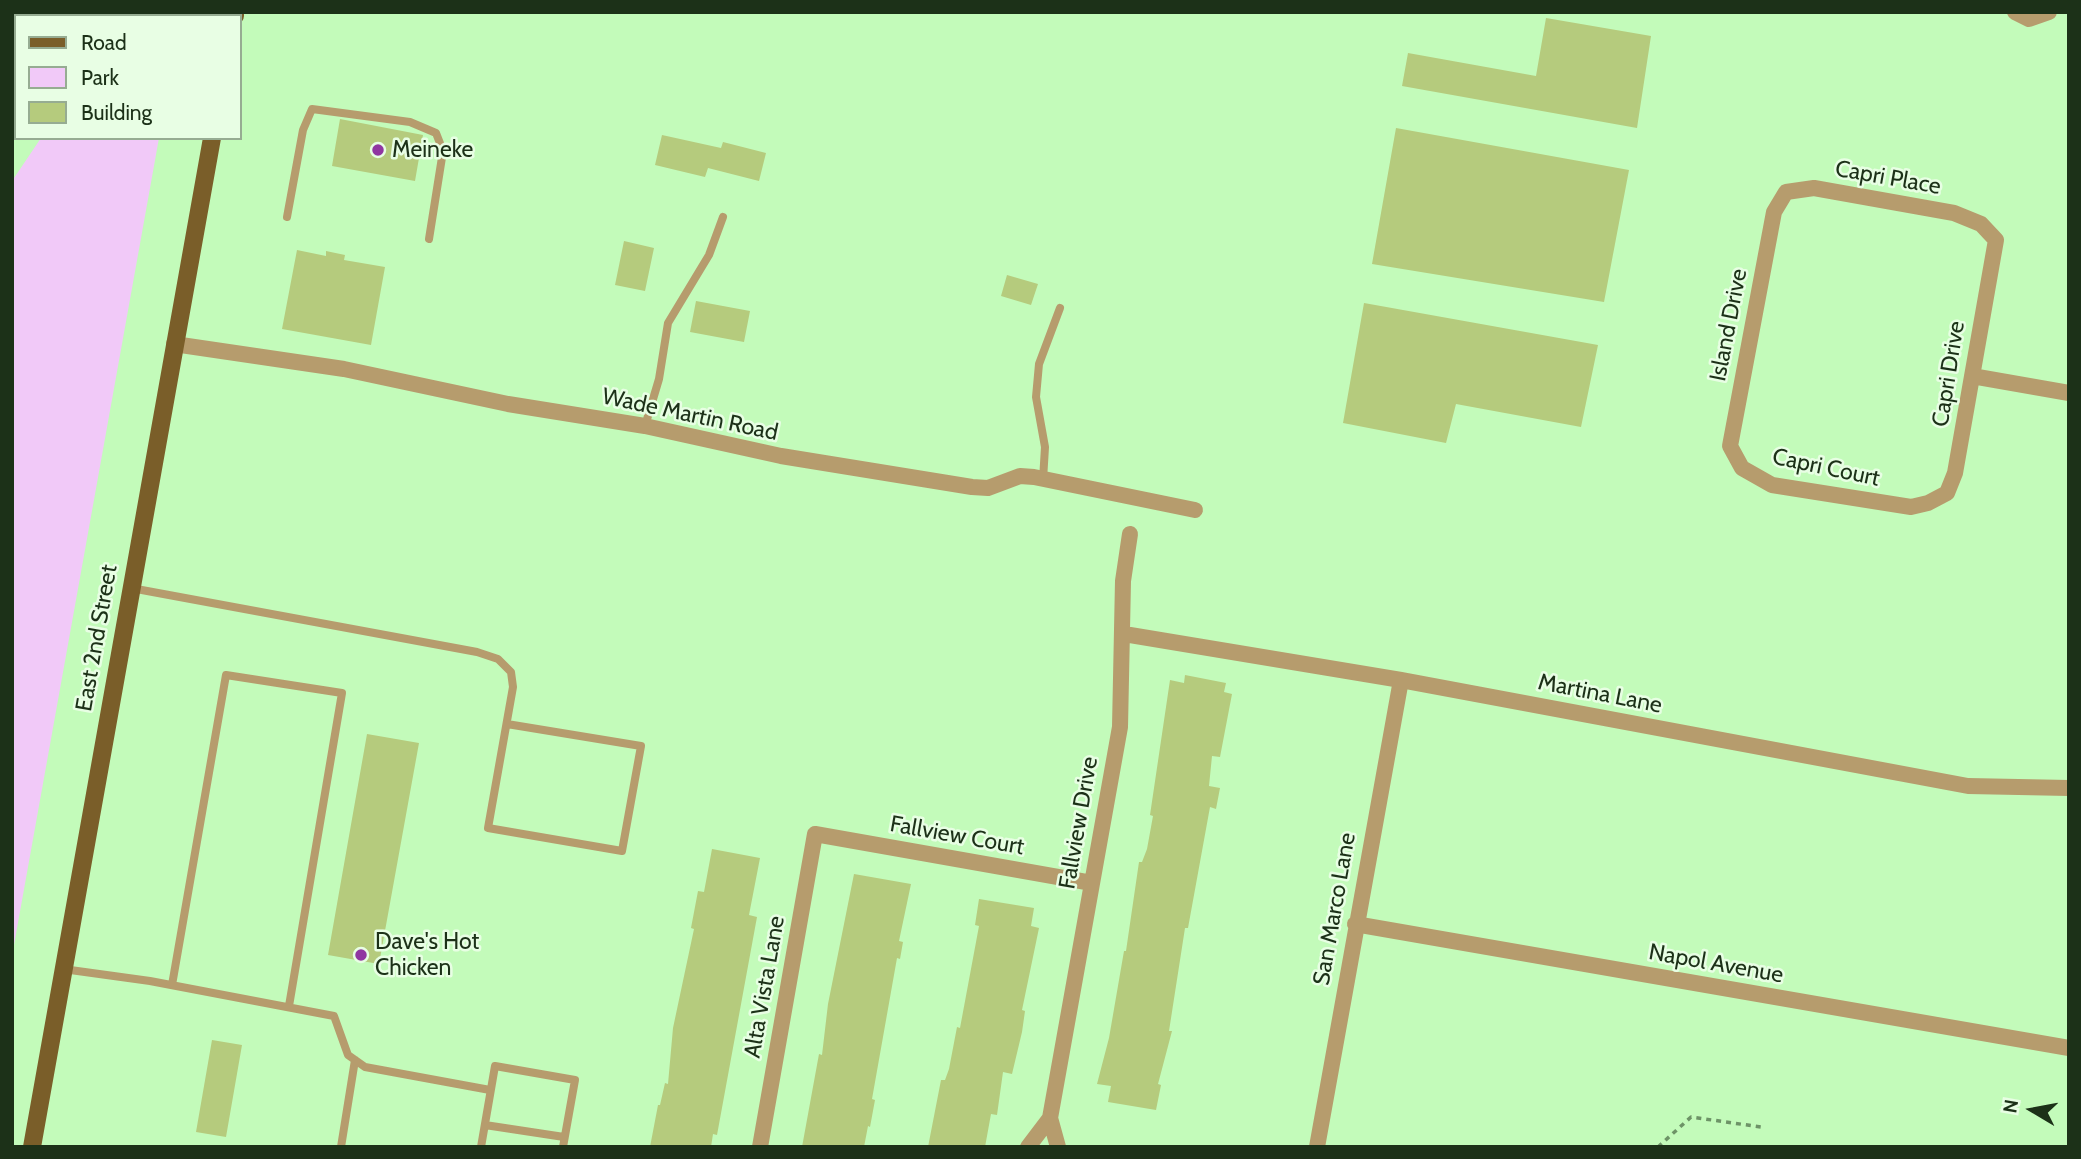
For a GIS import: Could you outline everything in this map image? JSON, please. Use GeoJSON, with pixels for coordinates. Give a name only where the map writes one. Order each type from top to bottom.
{"type":"FeatureCollection","features":[{"type":"Feature","properties":{"kind":"main road","name":"East 2nd Street"},"geometry":{"type":"LineString","coordinates":[[32,1147],[212,140]]}},
{"type":"Feature","properties":{"kind":"street"},"geometry":{"type":"LineString","coordinates":[[2015,12],[2029,19],[2049,12]]}},
{"type":"Feature","properties":{"kind":"street","name":"Capri Place"},"geometry":{"type":"LineString","coordinates":[[1774,212],[1786,192],[1814,188],[1954,213],[1981,224],[1996,240]]}},
{"type":"Feature","properties":{"kind":"street","name":"Island Drive"},"geometry":{"type":"LineString","coordinates":[[1730,446],[1774,212]]}},
{"type":"Feature","properties":{"kind":"street","name":"Capri Drive"},"geometry":{"type":"LineString","coordinates":[[1928,503],[1947,493],[1955,473],[1996,240]]}},
{"type":"Feature","properties":{"kind":"street","name":"Wade Martin Road"},"geometry":{"type":"LineString","coordinates":[[174,344],[344,369],[508,404],[645,426],[780,456],[972,487],[988,488],[1020,476],[1195,510]]}},
{"type":"Feature","properties":{"kind":"street"},"geometry":{"type":"LineString","coordinates":[[1972,376],[2069,393]]}},
{"type":"Feature","properties":{"kind":"street","name":"Capri Court"},"geometry":{"type":"LineString","coordinates":[[1730,446],[1742,468],[1772,485],[1911,507],[1928,503]]}},
{"type":"Feature","properties":{"kind":"street","name":"Fallview Drive"},"geometry":{"type":"LineString","coordinates":[[1058,1147],[1050,1118],[1119,727],[1124,634],[1123,581],[1130,534]]}},
{"type":"Feature","properties":{"kind":"street","name":"Martina Lane"},"geometry":{"type":"LineString","coordinates":[[1124,634],[1401,680],[1968,786],[2069,788]]}},
{"type":"Feature","properties":{"kind":"street","name":"San Marco Lane"},"geometry":{"type":"LineString","coordinates":[[1317,1147],[1401,680]]}},
{"type":"Feature","properties":{"kind":"street","name":"Fallview Court"},"geometry":{"type":"LineString","coordinates":[[815,834],[1092,883]]}},
{"type":"Feature","properties":{"kind":"street","name":"Alta Vista Lane"},"geometry":{"type":"LineString","coordinates":[[760,1147],[815,834]]}},
{"type":"Feature","properties":{"kind":"street","name":"Napol Avenue"},"geometry":{"type":"LineString","coordinates":[[1355,925],[2069,1048]]}},
{"type":"Feature","properties":{"kind":"street","name":"Fallview Drive"},"geometry":{"type":"LineString","coordinates":[[1028,1147],[1050,1118]]}},
{"type":"Feature","properties":{"kind":"lane"},"geometry":{"type":"LineString","coordinates":[[288,217],[303,131],[312,109],[410,122],[436,132],[443,151],[429,239]]}},
{"type":"Feature","properties":{"kind":"lane"},"geometry":{"type":"LineString","coordinates":[[645,426],[659,379],[668,323],[709,255],[723,217]]}},
{"type":"Feature","properties":{"kind":"lane"},"geometry":{"type":"LineString","coordinates":[[1043,480],[1045,447],[1036,397],[1039,364],[1060,308]]}},
{"type":"Feature","properties":{"kind":"lane"},"geometry":{"type":"LineString","coordinates":[[131,588],[477,652],[498,659],[512,672],[513,687],[488,828],[622,851],[641,746],[507,724]]}},
{"type":"Feature","properties":{"kind":"lane"},"geometry":{"type":"LineString","coordinates":[[172,985],[226,675],[341,693],[289,1006]]}},
{"type":"Feature","properties":{"kind":"lane"},"geometry":{"type":"LineString","coordinates":[[63,969],[172,985],[334,1016],[348,1055],[365,1067],[489,1090]]}},
{"type":"Feature","properties":{"kind":"lane"},"geometry":{"type":"LineString","coordinates":[[341,1147],[355,1060]]}},
{"type":"Feature","properties":{"kind":"lane"},"geometry":{"type":"LineString","coordinates":[[481,1147],[495,1066],[575,1080],[563,1147]]}},
{"type":"Feature","properties":{"kind":"lane"},"geometry":{"type":"LineString","coordinates":[[485,1125],[564,1137]]}},
{"type":"Feature","properties":{"kind":"path"},"geometry":{"type":"LineString","coordinates":[[1658,1147],[1691,1117],[1761,1127]]}},
{"type":"Feature","properties":{"kind":"green space"},"geometry":{"type":"Polygon","coordinates":[[[123,12],[182,12],[182,14],[122,14],[123,12]]]}},
{"type":"Feature","properties":{"kind":"green space"},"geometry":{"type":"Polygon","coordinates":[[[40,140],[159,140],[12,956],[12,181],[40,140]]]}},
{"type":"Feature","properties":{"kind":"building"},"geometry":{"type":"Polygon","coordinates":[[[1546,18],[1651,36],[1637,128],[1402,86],[1408,53],[1536,76],[1546,18]]]}},
{"type":"Feature","properties":{"kind":"building","name":"Meineke"},"geometry":{"type":"Polygon","coordinates":[[[340,119],[423,135],[415,181],[332,166],[340,119]]]}},
{"type":"Feature","properties":{"kind":"building"},"geometry":{"type":"Polygon","coordinates":[[[1396,128],[1629,170],[1604,302],[1372,264],[1396,128]]]}},
{"type":"Feature","properties":{"kind":"building"},"geometry":{"type":"Polygon","coordinates":[[[662,135],[721,148],[723,142],[766,153],[759,181],[708,168],[705,177],[655,165],[662,135]]]}},
{"type":"Feature","properties":{"kind":"building"},"geometry":{"type":"Polygon","coordinates":[[[624,241],[654,248],[645,291],[615,285],[624,241]]]}},
{"type":"Feature","properties":{"kind":"building"},"geometry":{"type":"Polygon","coordinates":[[[297,250],[326,256],[326,251],[345,255],[344,260],[385,267],[371,345],[282,329],[297,250]]]}},
{"type":"Feature","properties":{"kind":"building"},"geometry":{"type":"Polygon","coordinates":[[[1007,275],[1038,284],[1031,305],[1001,296],[1007,275]]]}},
{"type":"Feature","properties":{"kind":"building"},"geometry":{"type":"Polygon","coordinates":[[[696,301],[750,311],[744,342],[690,332],[696,301]]]}},
{"type":"Feature","properties":{"kind":"building"},"geometry":{"type":"Polygon","coordinates":[[[1364,303],[1598,345],[1581,427],[1456,404],[1446,443],[1343,423],[1364,303]]]}},
{"type":"Feature","properties":{"kind":"building"},"geometry":{"type":"Polygon","coordinates":[[[1185,675],[1226,683],[1224,692],[1232,694],[1220,757],[1212,756],[1209,786],[1220,788],[1216,809],[1210,807],[1188,928],[1185,928],[1169,1031],[1172,1031],[1158,1084],[1161,1085],[1156,1110],[1108,1102],[1111,1086],[1097,1084],[1126,951],[1139,862],[1142,862],[1147,849],[1153,816],[1150,815],[1170,680],[1184,683],[1185,675]]]}},
{"type":"Feature","properties":{"kind":"building"},"geometry":{"type":"Polygon","coordinates":[[[367,734],[419,743],[379,964],[328,955],[367,734]]]}},
{"type":"Feature","properties":{"kind":"building"},"geometry":{"type":"Polygon","coordinates":[[[712,849],[760,858],[749,915],[757,917],[717,1135],[713,1134],[711,1147],[650,1147],[658,1105],[665,1083],[668,1084],[673,1028],[694,929],[691,928],[698,891],[704,892],[712,849]]]}},
{"type":"Feature","properties":{"kind":"building"},"geometry":{"type":"Polygon","coordinates":[[[854,874],[911,884],[899,941],[903,942],[900,959],[897,958],[872,1099],[875,1100],[870,1127],[868,1126],[864,1147],[802,1147],[819,1054],[822,1055],[828,1004],[854,874]]]}},
{"type":"Feature","properties":{"kind":"building"},"geometry":{"type":"Polygon","coordinates":[[[979,899],[1034,908],[1031,926],[1039,928],[1022,1010],[1025,1011],[1022,1032],[1012,1074],[1003,1072],[997,1115],[991,1114],[985,1147],[928,1147],[941,1080],[945,1080],[957,1027],[960,1028],[979,926],[975,925],[979,899]]]}},
{"type":"Feature","properties":{"kind":"building"},"geometry":{"type":"Polygon","coordinates":[[[212,1040],[242,1045],[226,1137],[196,1132],[212,1040]]]}},
{"type":"Feature","properties":{"kind":"place","name":"Meineke"},"geometry":{"type":"Point","coordinates":[378,150]}},
{"type":"Feature","properties":{"kind":"place","name":"Dave's Hot Chicken"},"geometry":{"type":"Point","coordinates":[361,955]}}]}
